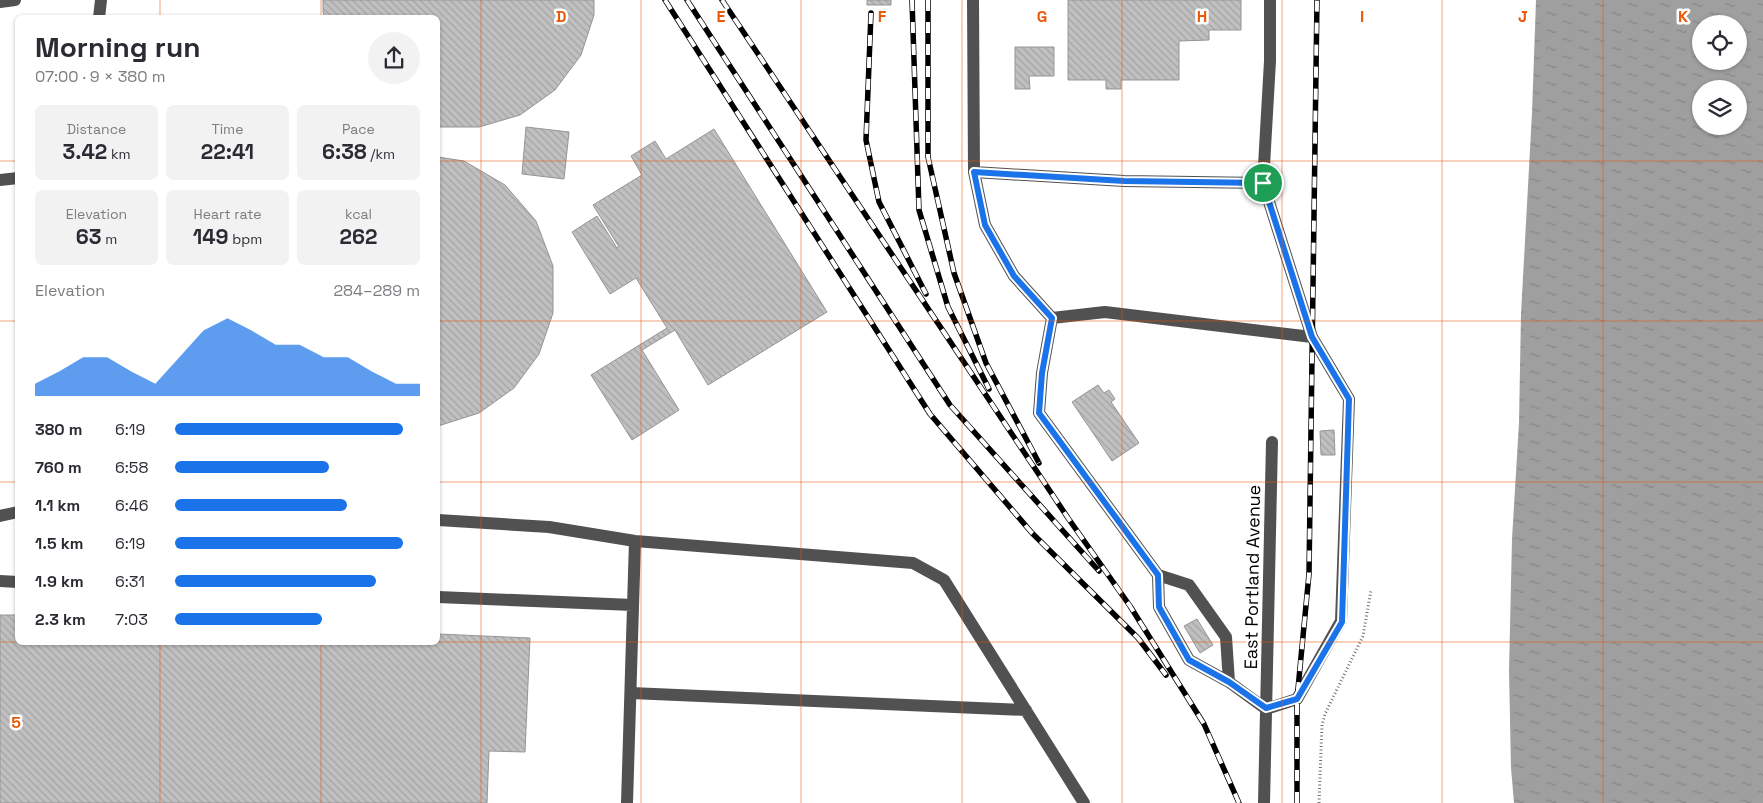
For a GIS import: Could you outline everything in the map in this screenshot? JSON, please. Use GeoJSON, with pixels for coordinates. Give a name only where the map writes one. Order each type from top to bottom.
{"type":"FeatureCollection","features":[{"type":"Feature","properties":{"kind":"street"},"geometry":{"type":"LineString","coordinates":[[0,2],[15,0]]}},
{"type":"Feature","properties":{"kind":"street"},"geometry":{"type":"LineString","coordinates":[[99,15],[101,0]]}},
{"type":"Feature","properties":{"kind":"street"},"geometry":{"type":"LineString","coordinates":[[973,0],[974,172],[985,225],[1014,276],[1052,318]]}},
{"type":"Feature","properties":{"kind":"street"},"geometry":{"type":"LineString","coordinates":[[1052,318],[1042,373],[1039,413],[1158,575],[1159,607],[1189,660],[1229,682],[1266,708],[1297,699],[1342,622],[1349,399],[1312,337],[1263,183],[1270,61],[1270,0]]}},
{"type":"Feature","properties":{"kind":"street"},"geometry":{"type":"LineString","coordinates":[[974,172],[1124,181],[1263,183]]}},
{"type":"Feature","properties":{"kind":"street"},"geometry":{"type":"LineString","coordinates":[[0,180],[15,178]]}},
{"type":"Feature","properties":{"kind":"street"},"geometry":{"type":"LineString","coordinates":[[1052,318],[1105,312],[1312,337]]}},
{"type":"Feature","properties":{"kind":"street","name":"East Portland Avenue"},"geometry":{"type":"LineString","coordinates":[[1264,803],[1272,442]]}},
{"type":"Feature","properties":{"kind":"street"},"geometry":{"type":"LineString","coordinates":[[0,516],[15,513]]}},
{"type":"Feature","properties":{"kind":"street"},"geometry":{"type":"LineString","coordinates":[[440,520],[549,527],[636,541],[913,563],[944,580],[1084,803]]}},
{"type":"Feature","properties":{"kind":"street"},"geometry":{"type":"LineString","coordinates":[[627,803],[636,541]]}},
{"type":"Feature","properties":{"kind":"street"},"geometry":{"type":"LineString","coordinates":[[1158,575],[1189,585],[1226,637],[1229,682]]}},
{"type":"Feature","properties":{"kind":"street"},"geometry":{"type":"LineString","coordinates":[[0,581],[15,582]]}},
{"type":"Feature","properties":{"kind":"street"},"geometry":{"type":"LineString","coordinates":[[440,597],[634,605]]}},
{"type":"Feature","properties":{"kind":"street"},"geometry":{"type":"LineString","coordinates":[[631,693],[1026,710]]}},
{"type":"Feature","properties":{"kind":"path"},"geometry":{"type":"LineString","coordinates":[[1319,803],[1322,725],[1325,714],[1363,636],[1371,590]]}},
{"type":"Feature","properties":{"kind":"water"},"geometry":{"type":"Polygon","coordinates":[[[1536,0],[1763,0],[1763,803],[1514,803],[1511,768],[1509,671],[1512,539],[1519,423],[1521,314],[1536,0]]]}},
{"type":"Feature","properties":{"kind":"building"},"geometry":{"type":"Polygon","coordinates":[[[323,0],[594,0],[594,15],[581,55],[555,90],[520,115],[479,127],[440,127],[440,15],[324,15],[323,0]]]}},
{"type":"Feature","properties":{"kind":"building"},"geometry":{"type":"Polygon","coordinates":[[[867,0],[891,0],[891,5],[867,5],[867,0]]]}},
{"type":"Feature","properties":{"kind":"building"},"geometry":{"type":"Polygon","coordinates":[[[1068,0],[1241,0],[1241,30],[1209,30],[1209,40],[1179,41],[1179,80],[1121,80],[1121,89],[1106,89],[1106,80],[1068,80],[1068,0]]]}},
{"type":"Feature","properties":{"kind":"building"},"geometry":{"type":"Polygon","coordinates":[[[1015,47],[1054,47],[1054,76],[1029,76],[1030,89],[1015,89],[1015,47]]]}},
{"type":"Feature","properties":{"kind":"building"},"geometry":{"type":"Polygon","coordinates":[[[526,127],[569,132],[564,179],[522,174],[526,127]]]}},
{"type":"Feature","properties":{"kind":"building"},"geometry":{"type":"Polygon","coordinates":[[[714,129],[827,312],[708,385],[675,330],[642,350],[679,410],[632,440],[591,375],[667,328],[636,278],[610,294],[572,232],[597,216],[617,248],[619,247],[593,205],[642,175],[631,156],[655,141],[666,159],[714,129]]]}},
{"type":"Feature","properties":{"kind":"building"},"geometry":{"type":"Polygon","coordinates":[[[440,157],[464,161],[505,185],[536,221],[553,266],[553,313],[539,354],[514,388],[479,413],[440,425],[440,157]]]}},
{"type":"Feature","properties":{"kind":"building"},"geometry":{"type":"Polygon","coordinates":[[[1098,385],[1104,393],[1109,390],[1115,399],[1111,402],[1139,443],[1112,461],[1072,402],[1098,385]]]}},
{"type":"Feature","properties":{"kind":"building"},"geometry":{"type":"Polygon","coordinates":[[[1334,430],[1335,455],[1321,455],[1320,431],[1334,430]]]}},
{"type":"Feature","properties":{"kind":"building"},"geometry":{"type":"Polygon","coordinates":[[[0,615],[15,615],[15,645],[440,645],[440,634],[530,638],[525,752],[489,751],[487,803],[0,803],[0,615]]]}},
{"type":"Feature","properties":{"kind":"building"},"geometry":{"type":"Polygon","coordinates":[[[1197,619],[1213,645],[1200,653],[1184,626],[1197,619]]]}},
{"type":"Feature","properties":{"kind":"railway"},"geometry":{"type":"LineString","coordinates":[[665,0],[930,414],[1032,533],[1138,638],[1166,675]]}},
{"type":"Feature","properties":{"kind":"railway"},"geometry":{"type":"LineString","coordinates":[[687,0],[950,405],[1099,571]]}},
{"type":"Feature","properties":{"kind":"railway"},"geometry":{"type":"LineString","coordinates":[[722,0],[1068,518],[1130,606],[1204,724],[1239,803]]}},
{"type":"Feature","properties":{"kind":"railway"},"geometry":{"type":"LineString","coordinates":[[912,0],[919,210],[948,307],[989,389]]}},
{"type":"Feature","properties":{"kind":"railway"},"geometry":{"type":"LineString","coordinates":[[928,0],[928,157],[954,273],[986,363],[1039,463]]}},
{"type":"Feature","properties":{"kind":"railway"},"geometry":{"type":"LineString","coordinates":[[1297,803],[1297,699],[1309,574],[1317,0]]}},
{"type":"Feature","properties":{"kind":"railway"},"geometry":{"type":"LineString","coordinates":[[871,13],[866,140],[879,202],[926,294]]}},
{"type":"Feature","properties":{"kind":"route"},"geometry":{"type":"LineString","coordinates":[[974,172],[1124,181],[1263,183],[1312,337],[1349,399],[1342,622],[1297,699],[1266,708],[1229,682],[1189,660],[1159,607],[1158,575],[1039,413],[1042,373],[1052,318],[1014,276],[985,225],[974,172]]}}]}
